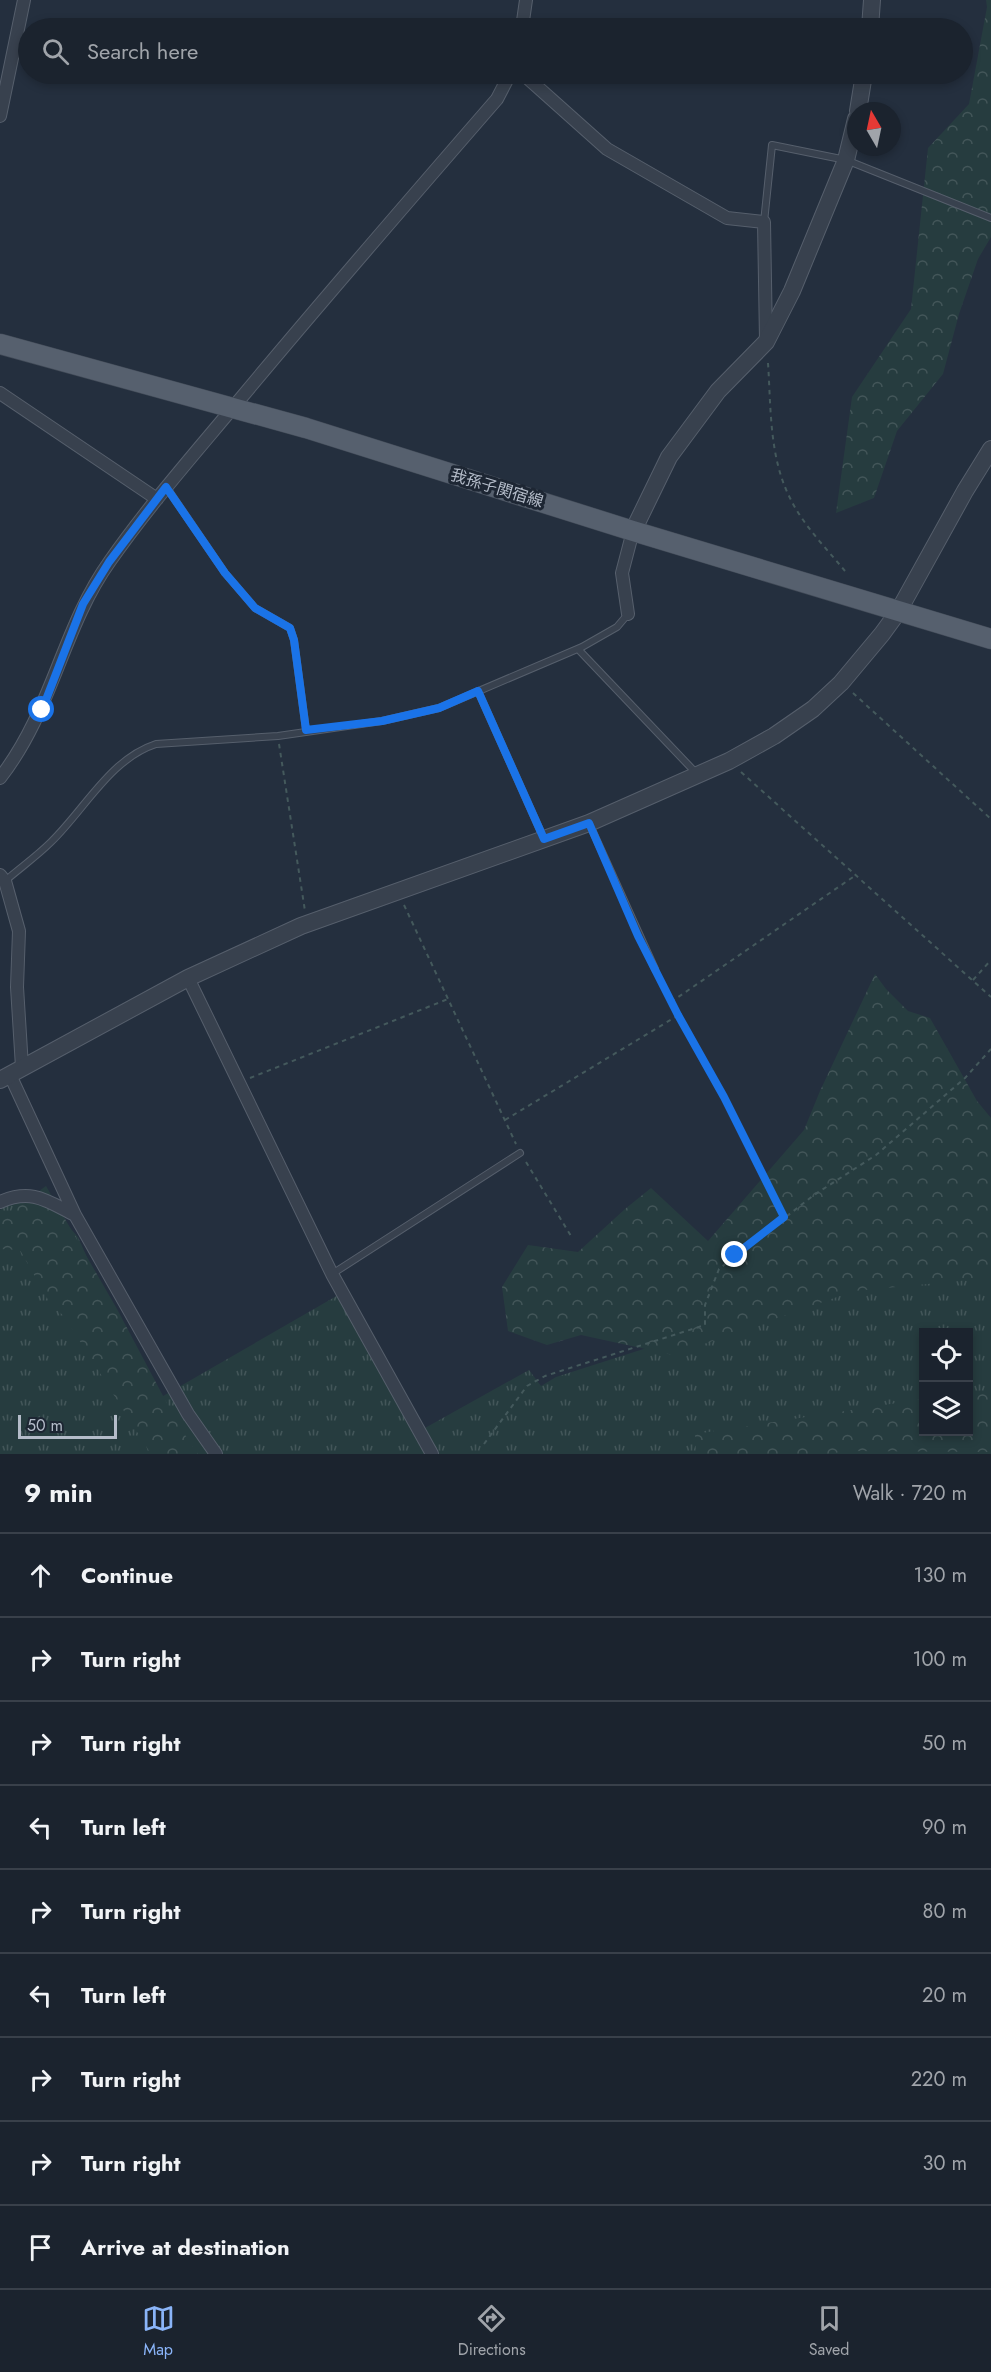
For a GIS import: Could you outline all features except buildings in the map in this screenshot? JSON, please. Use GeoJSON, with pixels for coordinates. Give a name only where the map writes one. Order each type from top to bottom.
{"type":"FeatureCollection","features":[{"type":"Feature","properties":{"kind":"main road","name":"我孫子関宿線"},"geometry":{"type":"LineString","coordinates":[[0,344],[233,407],[991,639]]}},
{"type":"Feature","properties":{"kind":"street"},"geometry":{"type":"LineString","coordinates":[[20,18],[24,0]]}},
{"type":"Feature","properties":{"kind":"street"},"geometry":{"type":"LineString","coordinates":[[523,18],[526,0]]}},
{"type":"Feature","properties":{"kind":"street"},"geometry":{"type":"LineString","coordinates":[[871,18],[872,0]]}},
{"type":"Feature","properties":{"kind":"street"},"geometry":{"type":"LineString","coordinates":[[0,116],[18,29]]}},
{"type":"Feature","properties":{"kind":"street"},"geometry":{"type":"LineString","coordinates":[[0,778],[19,754],[42,710],[83,604],[109,562],[166,487],[319,304],[497,99],[505,84]]}},
{"type":"Feature","properties":{"kind":"street"},"geometry":{"type":"LineString","coordinates":[[534,84],[608,149],[727,218],[764,222],[766,342]]}},
{"type":"Feature","properties":{"kind":"street"},"geometry":{"type":"LineString","coordinates":[[859,102],[862,84]]}},
{"type":"Feature","properties":{"kind":"street"},"geometry":{"type":"LineString","coordinates":[[628,614],[622,573],[633,531],[669,457],[718,392],[766,342],[792,291],[847,156]]}},
{"type":"Feature","properties":{"kind":"street"},"geometry":{"type":"LineString","coordinates":[[0,393],[157,499]]}},
{"type":"Feature","properties":{"kind":"street"},"geometry":{"type":"LineString","coordinates":[[10,1074],[188,978],[307,924],[589,823],[729,761],[774,736],[813,709],[842,683],[898,612],[965,490],[991,449]]}},
{"type":"Feature","properties":{"kind":"street"},"geometry":{"type":"LineString","coordinates":[[3,878],[19,931],[10,1074],[75,1215],[188,1414],[216,1454]]}},
{"type":"Feature","properties":{"kind":"street"},"geometry":{"type":"LineString","coordinates":[[188,978],[332,1274],[432,1454]]}},
{"type":"Feature","properties":{"kind":"street"},"geometry":{"type":"LineString","coordinates":[[0,1202],[27,1194],[39,1197],[75,1215]]}},
{"type":"Feature","properties":{"kind":"lane"},"geometry":{"type":"LineString","coordinates":[[764,222],[772,146],[846,160],[991,218]]}},
{"type":"Feature","properties":{"kind":"lane"},"geometry":{"type":"LineString","coordinates":[[166,487],[225,573],[255,608],[290,628],[294,640],[306,730]]}},
{"type":"Feature","properties":{"kind":"lane"},"geometry":{"type":"LineString","coordinates":[[3,878],[51,842],[125,760],[140,749],[156,744],[278,735],[382,721],[439,708],[578,649],[616,627],[628,614]]}},
{"type":"Feature","properties":{"kind":"lane"},"geometry":{"type":"LineString","coordinates":[[578,649],[697,775]]}},
{"type":"Feature","properties":{"kind":"lane"},"geometry":{"type":"LineString","coordinates":[[478,691],[544,839]]}},
{"type":"Feature","properties":{"kind":"lane"},"geometry":{"type":"LineString","coordinates":[[589,823],[638,936],[655,969]]}},
{"type":"Feature","properties":{"kind":"lane"},"geometry":{"type":"LineString","coordinates":[[332,1274],[520,1153]]}},
{"type":"Feature","properties":{"kind":"path"},"geometry":{"type":"LineString","coordinates":[[766,342],[772,432],[782,481],[790,500],[806,524],[845,571]]}},
{"type":"Feature","properties":{"kind":"path"},"geometry":{"type":"LineString","coordinates":[[842,683],[991,819]]}},
{"type":"Feature","properties":{"kind":"path"},"geometry":{"type":"LineString","coordinates":[[278,735],[307,924]]}},
{"type":"Feature","properties":{"kind":"path"},"geometry":{"type":"LineString","coordinates":[[729,761],[991,997]]}},
{"type":"Feature","properties":{"kind":"path"},"geometry":{"type":"LineString","coordinates":[[671,1002],[856,875]]}},
{"type":"Feature","properties":{"kind":"path"},"geometry":{"type":"LineString","coordinates":[[397,891],[520,1153],[571,1236]]}},
{"type":"Feature","properties":{"kind":"path"},"geometry":{"type":"LineString","coordinates":[[973,980],[991,960]]}},
{"type":"Feature","properties":{"kind":"path"},"geometry":{"type":"LineString","coordinates":[[655,969],[724,1097],[784,1217]]}},
{"type":"Feature","properties":{"kind":"path"},"geometry":{"type":"LineString","coordinates":[[239,1082],[448,999]]}},
{"type":"Feature","properties":{"kind":"path"},"geometry":{"type":"LineString","coordinates":[[505,1120],[678,1015]]}},
{"type":"Feature","properties":{"kind":"path"},"geometry":{"type":"LineString","coordinates":[[484,1444],[527,1386],[544,1376],[705,1325],[705,1305],[719,1269],[813,1195],[876,1155],[965,1078],[991,1049]]}},
{"type":"Feature","properties":{"kind":"green space"},"geometry":{"type":"Polygon","coordinates":[[[986,0],[991,0],[991,237],[978,259],[959,314],[943,374],[897,431],[874,498],[836,513],[852,397],[911,309],[928,148],[969,104],[987,7],[986,0]]]}},
{"type":"Feature","properties":{"kind":"green space"},"geometry":{"type":"Polygon","coordinates":[[[875,974],[908,1011],[930,1018],[977,1101],[991,1118],[991,1278],[854,1291],[673,1355],[581,1335],[547,1345],[508,1331],[502,1287],[528,1245],[578,1252],[651,1188],[708,1241],[804,1130],[875,974]]]}},
{"type":"Feature","properties":{"kind":"green space"},"geometry":{"type":"Polygon","coordinates":[[[46,1186],[117,1309],[179,1426],[198,1454],[151,1454],[64,1316],[51,1305],[20,1250],[0,1249],[0,1219],[46,1186]]]}},
{"type":"Feature","properties":{"kind":"green space"},"geometry":{"type":"Polygon","coordinates":[[[29,1201],[62,1219],[78,1237],[151,1403],[340,1294],[416,1433],[529,1370],[541,1386],[556,1377],[706,1329],[991,1227],[991,1454],[0,1454],[0,1210],[9,1204],[29,1201]]]}},
{"type":"Feature","properties":{"kind":"green space"},"geometry":{"type":"Polygon","coordinates":[[[991,1392],[991,1452],[847,1451],[828,1454],[696,1454],[695,1434],[919,1400],[919,1436],[973,1436],[973,1394],[991,1392]]]}},
{"type":"Feature","properties":{"kind":"route"},"geometry":{"type":"LineString","coordinates":[[42,710],[83,604],[109,562],[166,487],[225,573],[255,608],[290,628],[294,640],[306,730],[382,721],[439,708],[478,691],[544,839],[589,823],[638,936],[678,1015],[724,1097],[784,1217],[735,1255]]}}]}
